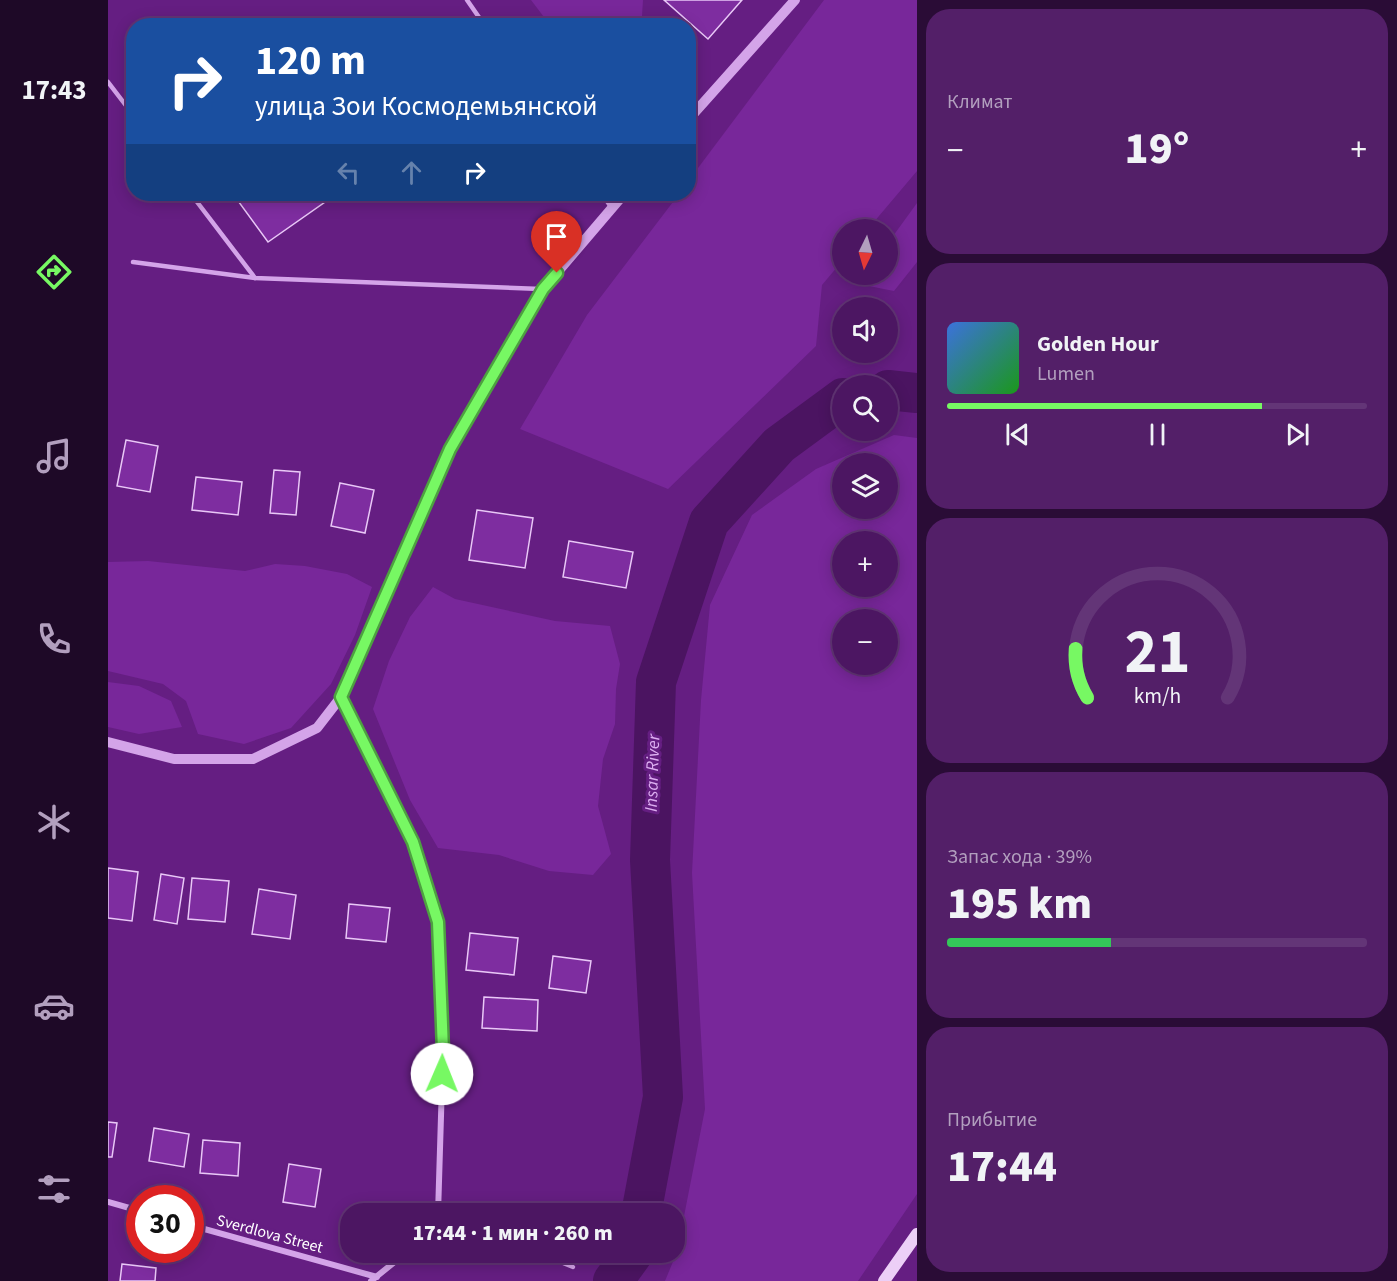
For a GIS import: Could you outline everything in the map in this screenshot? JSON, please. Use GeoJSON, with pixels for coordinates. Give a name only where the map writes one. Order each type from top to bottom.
{"type":"FeatureCollection","features":[{"type":"Feature","properties":{"kind":"main road"},"geometry":{"type":"LineString","coordinates":[[884,1281],[917,1234]]}},
{"type":"Feature","properties":{"kind":"street"},"geometry":{"type":"LineString","coordinates":[[696,111],[795,0]]}},
{"type":"Feature","properties":{"kind":"street"},"geometry":{"type":"LineString","coordinates":[[108,742],[174,759],[253,759],[317,728],[341,697],[450,449],[543,289],[617,201]]}},
{"type":"Feature","properties":{"kind":"street"},"geometry":{"type":"LineString","coordinates":[[341,697],[413,842],[438,922],[443,1051],[438,1203]]}},
{"type":"Feature","properties":{"kind":"street"},"geometry":{"type":"LineString","coordinates":[[108,1202],[126,1207]]}},
{"type":"Feature","properties":{"kind":"street","name":"Sverdlova Street"},"geometry":{"type":"LineString","coordinates":[[204,1229],[377,1276]]}},
{"type":"Feature","properties":{"kind":"street"},"geometry":{"type":"LineString","coordinates":[[371,1281],[393,1263]]}},
{"type":"Feature","properties":{"kind":"lane"},"geometry":{"type":"LineString","coordinates":[[467,0],[479,18]]}},
{"type":"Feature","properties":{"kind":"lane"},"geometry":{"type":"LineString","coordinates":[[108,82],[126,106]]}},
{"type":"Feature","properties":{"kind":"lane"},"geometry":{"type":"LineString","coordinates":[[197,201],[255,278]]}},
{"type":"Feature","properties":{"kind":"lane"},"geometry":{"type":"LineString","coordinates":[[607,201],[611,207]]}},
{"type":"Feature","properties":{"kind":"lane"},"geometry":{"type":"LineString","coordinates":[[133,262],[255,278],[543,289]]}},
{"type":"Feature","properties":{"kind":"lane"},"geometry":{"type":"LineString","coordinates":[[563,1263],[573,1267]]}},
{"type":"Feature","properties":{"kind":"shaded area"},"geometry":{"type":"Polygon","coordinates":[[[531,0],[643,0],[642,16],[647,18],[545,18],[531,0]]]}},
{"type":"Feature","properties":{"kind":"shaded area"},"geometry":{"type":"Polygon","coordinates":[[[824,0],[917,0],[917,171],[876,219],[832,219],[832,273],[822,285],[816,346],[668,489],[520,429],[587,315],[674,201],[696,201],[696,171],[824,0]]]}},
{"type":"Feature","properties":{"kind":"shaded area"},"geometry":{"type":"Polygon","coordinates":[[[917,203],[917,262],[894,291],[864,285],[898,285],[898,229],[917,203]]]}},
{"type":"Feature","properties":{"kind":"shaded area"},"geometry":{"type":"Polygon","coordinates":[[[898,436],[917,438],[917,1194],[858,1281],[665,1281],[672,1263],[685,1263],[685,1211],[705,1109],[692,873],[701,700],[710,605],[752,515],[816,469],[832,462],[832,519],[898,519],[898,453],[853,453],[880,441],[898,441],[898,436]]]}},
{"type":"Feature","properties":{"kind":"shaded area"},"geometry":{"type":"Polygon","coordinates":[[[148,561],[245,571],[275,564],[305,566],[347,574],[372,587],[355,635],[331,684],[291,728],[244,744],[198,734],[186,701],[163,684],[108,671],[108,562],[148,561]]]}},
{"type":"Feature","properties":{"kind":"shaded area"},"geometry":{"type":"Polygon","coordinates":[[[433,587],[455,599],[555,621],[610,626],[620,664],[616,689],[615,724],[603,759],[598,806],[611,854],[593,875],[549,871],[499,855],[438,848],[410,800],[373,709],[389,661],[410,617],[433,587]]]}},
{"type":"Feature","properties":{"kind":"shaded area"},"geometry":{"type":"Polygon","coordinates":[[[108,682],[139,686],[171,701],[182,727],[139,734],[108,727],[108,682]]]}},
{"type":"Feature","properties":{"kind":"building"},"geometry":{"type":"Polygon","coordinates":[[[664,0],[742,0],[708,39],[696,28],[696,18],[684,18],[664,0]]]}},
{"type":"Feature","properties":{"kind":"building"},"geometry":{"type":"Polygon","coordinates":[[[238,201],[325,202],[268,242],[238,201]]]}},
{"type":"Feature","properties":{"kind":"building"},"geometry":{"type":"Polygon","coordinates":[[[126,440],[158,446],[150,492],[117,486],[126,440]]]}},
{"type":"Feature","properties":{"kind":"building"},"geometry":{"type":"Polygon","coordinates":[[[274,470],[300,472],[296,515],[270,513],[274,470]]]}},
{"type":"Feature","properties":{"kind":"building"},"geometry":{"type":"Polygon","coordinates":[[[196,477],[242,482],[238,515],[192,510],[196,477]]]}},
{"type":"Feature","properties":{"kind":"building"},"geometry":{"type":"Polygon","coordinates":[[[340,483],[374,490],[365,533],[331,526],[340,483]]]}},
{"type":"Feature","properties":{"kind":"building"},"geometry":{"type":"Polygon","coordinates":[[[477,510],[533,518],[525,568],[469,560],[477,510]]]}},
{"type":"Feature","properties":{"kind":"building"},"geometry":{"type":"Polygon","coordinates":[[[569,541],[633,552],[626,588],[563,577],[569,541]]]}},
{"type":"Feature","properties":{"kind":"building"},"geometry":{"type":"Polygon","coordinates":[[[108,868],[138,872],[132,921],[108,918],[108,868]]]}},
{"type":"Feature","properties":{"kind":"building"},"geometry":{"type":"Polygon","coordinates":[[[161,874],[184,878],[177,924],[154,920],[161,874]]]}},
{"type":"Feature","properties":{"kind":"building"},"geometry":{"type":"Polygon","coordinates":[[[192,878],[229,881],[225,922],[188,919],[192,878]]]}},
{"type":"Feature","properties":{"kind":"building"},"geometry":{"type":"Polygon","coordinates":[[[259,889],[296,895],[290,939],[252,934],[259,889]]]}},
{"type":"Feature","properties":{"kind":"building"},"geometry":{"type":"Polygon","coordinates":[[[349,904],[390,908],[386,942],[346,938],[349,904]]]}},
{"type":"Feature","properties":{"kind":"building"},"geometry":{"type":"Polygon","coordinates":[[[470,933],[518,938],[514,975],[466,970],[470,933]]]}},
{"type":"Feature","properties":{"kind":"building"},"geometry":{"type":"Polygon","coordinates":[[[553,956],[591,961],[586,993],[549,988],[553,956]]]}},
{"type":"Feature","properties":{"kind":"building"},"geometry":{"type":"Polygon","coordinates":[[[484,997],[538,1000],[537,1031],[482,1028],[484,997]]]}},
{"type":"Feature","properties":{"kind":"building"},"geometry":{"type":"Polygon","coordinates":[[[108,1122],[117,1123],[112,1157],[108,1157],[108,1122]]]}},
{"type":"Feature","properties":{"kind":"building"},"geometry":{"type":"Polygon","coordinates":[[[154,1128],[189,1134],[184,1167],[149,1161],[154,1128]]]}},
{"type":"Feature","properties":{"kind":"building"},"geometry":{"type":"Polygon","coordinates":[[[203,1140],[240,1143],[238,1176],[200,1173],[203,1140]]]}},
{"type":"Feature","properties":{"kind":"building"},"geometry":{"type":"Polygon","coordinates":[[[289,1164],[321,1169],[315,1207],[283,1202],[289,1164]]]}},
{"type":"Feature","properties":{"kind":"building"},"geometry":{"type":"Polygon","coordinates":[[[122,1264],[156,1268],[155,1281],[120,1281],[122,1264]]]}},
{"type":"Feature","properties":{"kind":"waterway","name":"Insar River"},"geometry":{"type":"LineString","coordinates":[[898,391],[917,393]]}},
{"type":"Feature","properties":{"kind":"waterway","name":"Insar River"},"geometry":{"type":"LineString","coordinates":[[643,1203],[663,1097],[650,860],[656,682],[709,522],[779,445],[832,406]]}},
{"type":"Feature","properties":{"kind":"waterway","name":"Insar River"},"geometry":{"type":"LineString","coordinates":[[613,1281],[626,1263]]}},
{"type":"Feature","properties":{"kind":"route"},"geometry":{"type":"LineString","coordinates":[[442,1074],[438,922],[413,842],[341,697],[378,608],[450,449],[543,289],[557,273]]}}]}
